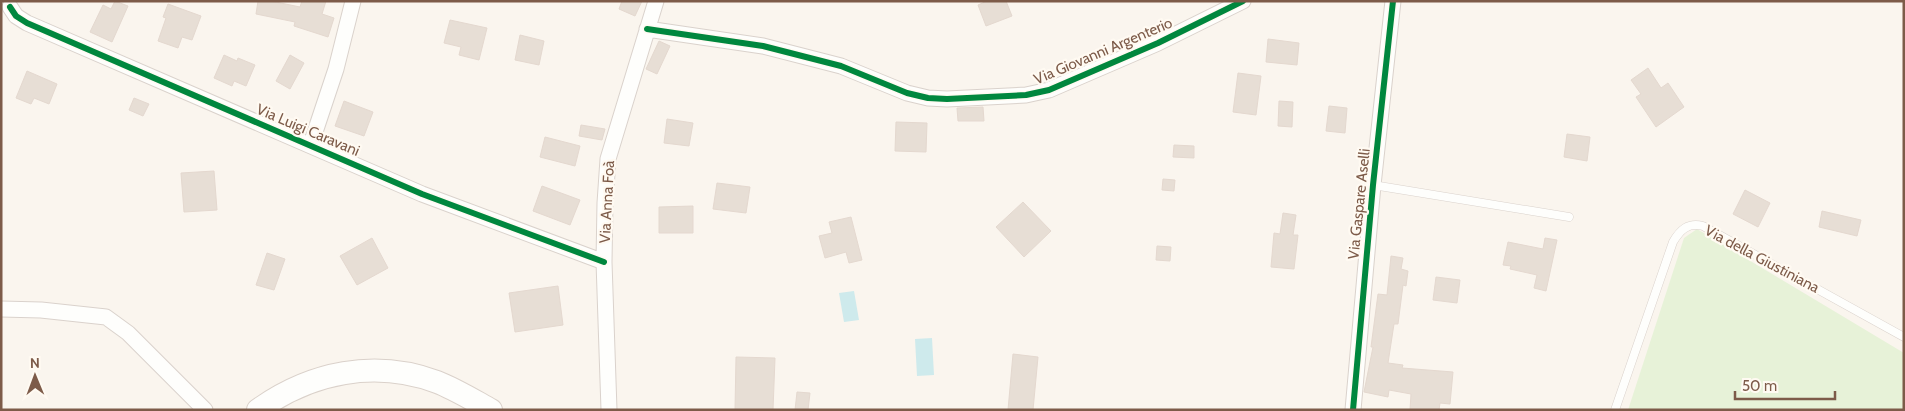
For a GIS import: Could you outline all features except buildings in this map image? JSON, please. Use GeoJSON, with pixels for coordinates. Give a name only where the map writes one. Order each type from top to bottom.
{"type":"FeatureCollection","features":[{"type":"Feature","properties":{"kind":"street"},"geometry":{"type":"LineString","coordinates":[[311,144],[336,69],[353,1]]}},
{"type":"Feature","properties":{"kind":"street","name":"Via Anna Foà"},"geometry":{"type":"LineString","coordinates":[[610,410],[604,262],[604,203],[608,159],[656,1]]}},
{"type":"Feature","properties":{"kind":"street","name":"Via Giovanni Argenterio"},"geometry":{"type":"LineString","coordinates":[[647,29],[763,46],[841,66],[916,96],[947,99],[1026,95],[1049,90],[1158,43],[1243,1]]}},
{"type":"Feature","properties":{"kind":"street","name":"Via Gaspare Aselli"},"geometry":{"type":"LineString","coordinates":[[1352,410],[1373,185],[1393,1]]}},
{"type":"Feature","properties":{"kind":"street","name":"Via Luigi Caravani"},"geometry":{"type":"LineString","coordinates":[[11,7],[16,16],[27,23],[311,144],[422,194],[604,262]]}},
{"type":"Feature","properties":{"kind":"street"},"geometry":{"type":"LineString","coordinates":[[1,309],[41,310],[106,318],[128,333],[205,410]]}},
{"type":"Feature","properties":{"kind":"street"},"geometry":{"type":"LineString","coordinates":[[258,410],[286,391],[324,377],[360,371],[412,374],[436,381],[491,410]]}},
{"type":"Feature","properties":{"kind":"lane"},"geometry":{"type":"LineString","coordinates":[[1373,185],[1570,218]]}},
{"type":"Feature","properties":{"kind":"lane","name":"Via della Giustiniana"},"geometry":{"type":"LineString","coordinates":[[1615,410],[1673,242],[1681,230],[1690,225],[1703,226],[1904,337]]}},
{"type":"Feature","properties":{"kind":"green space"},"geometry":{"type":"Polygon","coordinates":[[[1697,229],[1904,353],[1904,410],[1628,410],[1684,238],[1697,229]]]}},
{"type":"Feature","properties":{"kind":"water"},"geometry":{"type":"Polygon","coordinates":[[[854,291],[859,320],[844,322],[839,293],[854,291]]]}},
{"type":"Feature","properties":{"kind":"water"},"geometry":{"type":"Polygon","coordinates":[[[932,338],[934,375],[917,376],[915,339],[932,338]]]}},
{"type":"Feature","properties":{"kind":"cycle path"},"geometry":{"type":"LineString","coordinates":[[647,29],[763,46],[841,66],[907,93],[928,98],[947,99],[1026,95],[1049,90],[1158,43],[1243,1]]}},
{"type":"Feature","properties":{"kind":"cycle path"},"geometry":{"type":"LineString","coordinates":[[1353,410],[1373,185],[1393,1]]}},
{"type":"Feature","properties":{"kind":"cycle path"},"geometry":{"type":"LineString","coordinates":[[10,7],[16,16],[27,23],[422,194],[604,262]]}}]}
